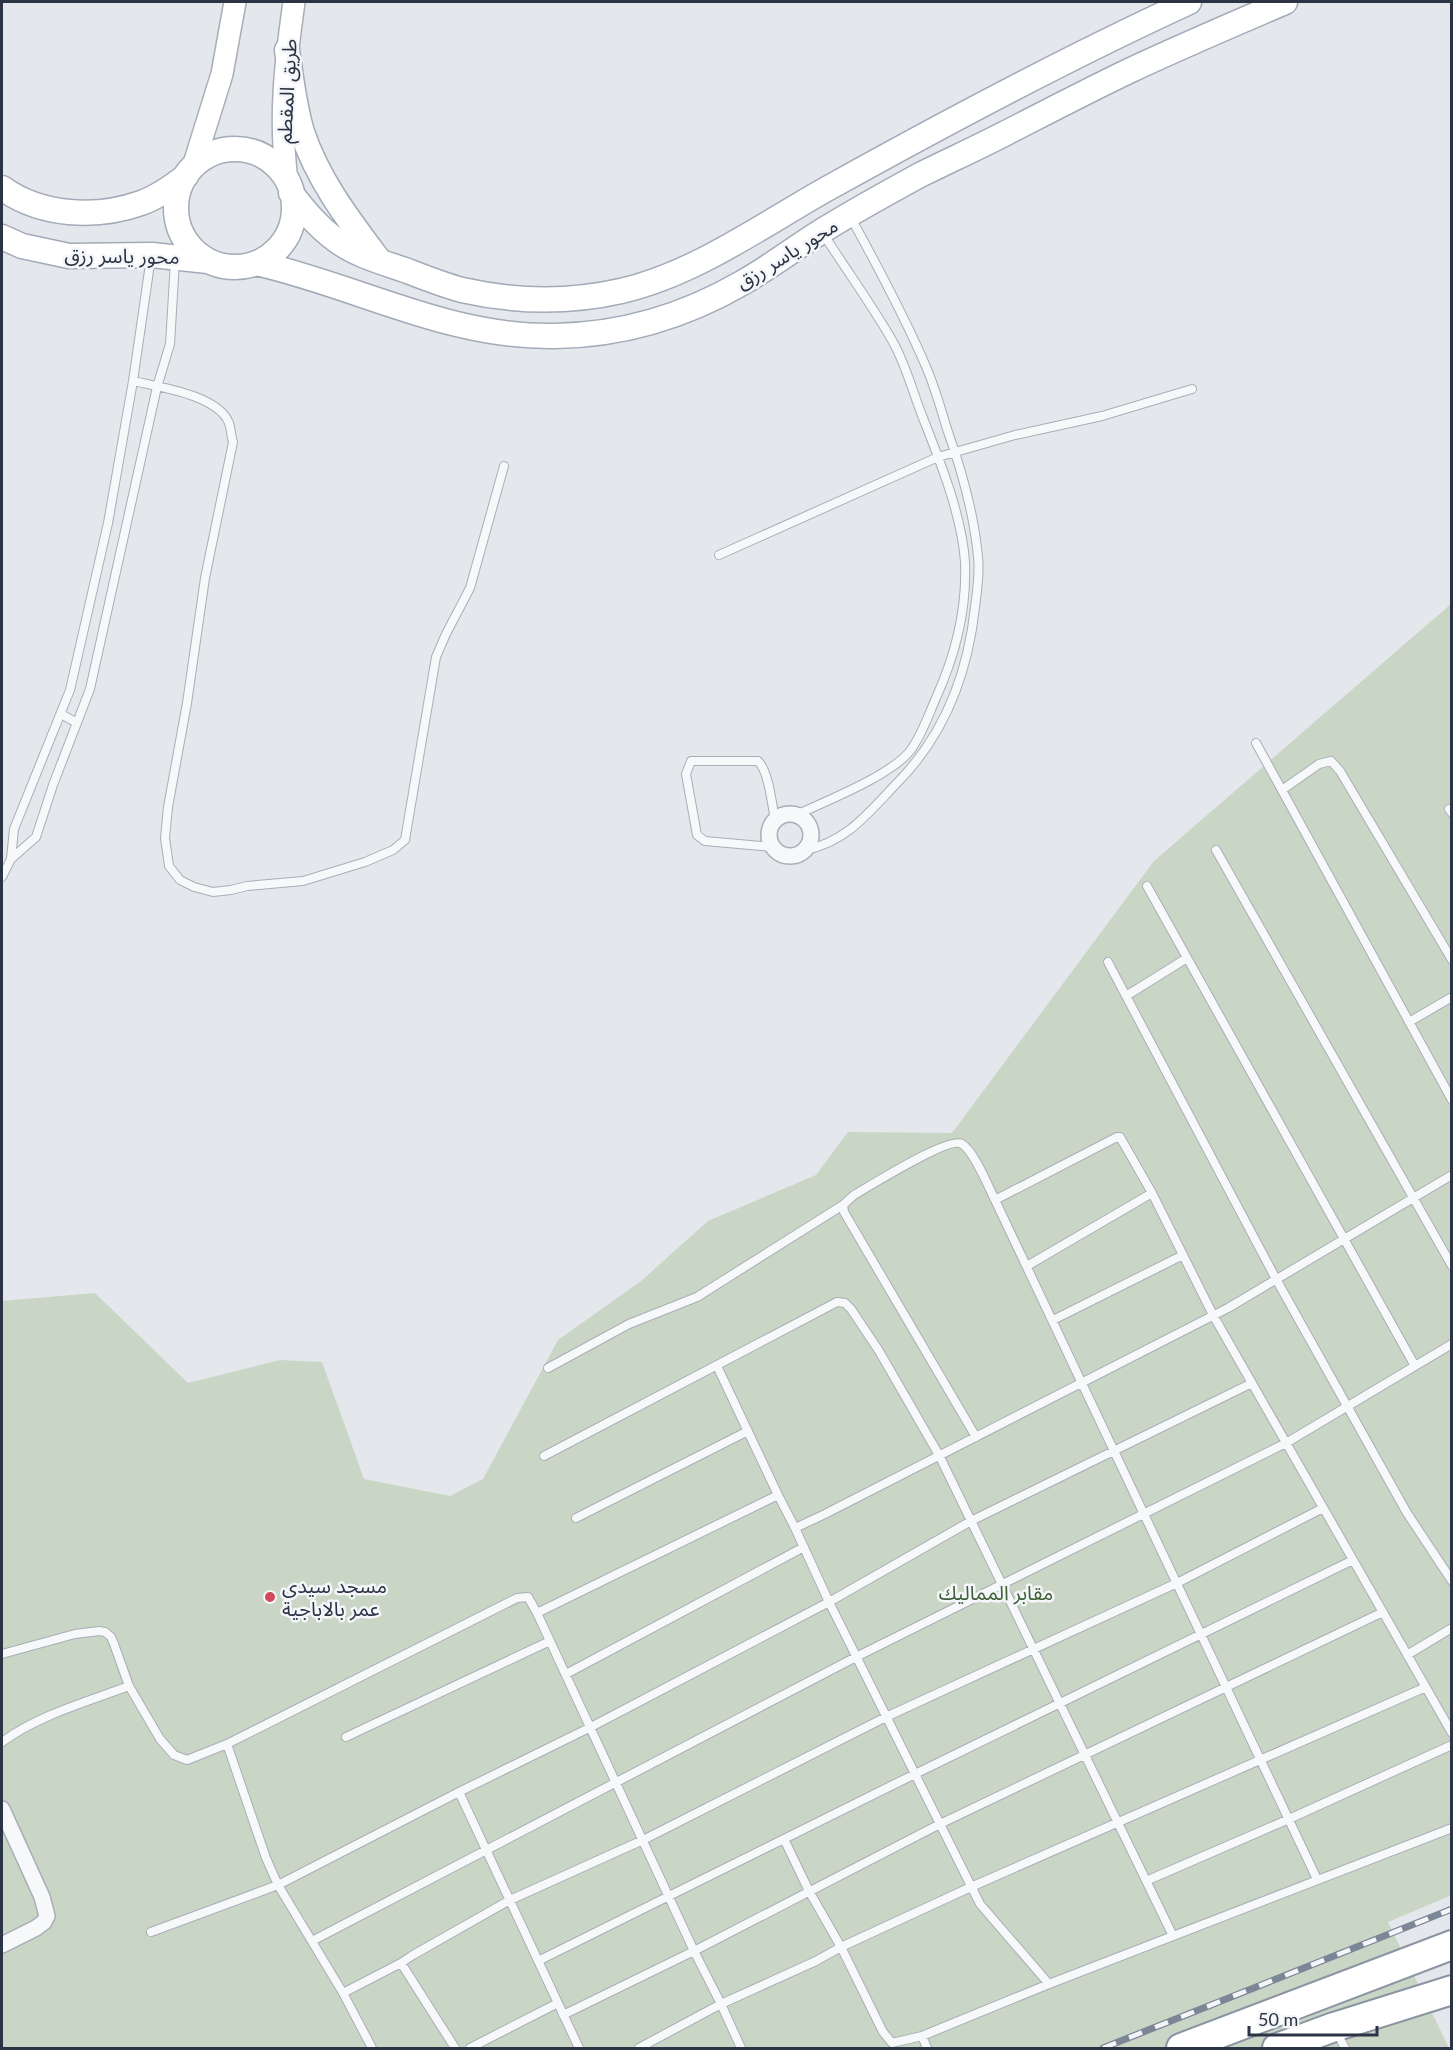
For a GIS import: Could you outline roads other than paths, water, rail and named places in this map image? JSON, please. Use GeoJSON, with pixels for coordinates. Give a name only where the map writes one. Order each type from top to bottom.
{"type":"FeatureCollection","features":[{"type":"Feature","properties":{"kind":"highway"},"geometry":{"type":"LineString","coordinates":[[1182,2049],[1452,1946]]}},
{"type":"Feature","properties":{"kind":"highway"},"geometry":{"type":"LineString","coordinates":[[1277,2049],[1339,2038],[1452,1990]]}},
{"type":"Feature","properties":{"kind":"main road"},"geometry":{"type":"LineString","coordinates":[[2,188],[23,201],[45,208],[68,213],[91,212],[127,207],[158,195],[189,171],[214,153],[242,150],[256,153],[279,170],[289,187],[293,217],[284,240],[272,254],[256,263],[232,267],[208,261],[189,245],[178,224],[177,199],[189,171],[222,74],[235,2]]}},
{"type":"Feature","properties":{"kind":"main road","name":"طريق المقطم"},"geometry":{"type":"LineString","coordinates":[[289,187],[282,120],[287,50],[294,2]]}},
{"type":"Feature","properties":{"kind":"main road","name":"محور ياسر رزق"},"geometry":{"type":"LineString","coordinates":[[289,187],[321,227],[338,242],[379,261],[459,289],[502,297],[563,300],[593,297],[652,282],[680,271],[1015,88],[1113,37],[1189,2]]}},
{"type":"Feature","properties":{"kind":"main road","name":"محور ياسر رزق"},"geometry":{"type":"LineString","coordinates":[[256,263],[311,277],[418,315],[471,328],[526,335],[581,335],[638,326],[693,308],[745,282],[821,231],[924,173],[1134,69],[1285,2]]}},
{"type":"Feature","properties":{"kind":"main road"},"geometry":{"type":"LineString","coordinates":[[287,50],[295,105],[312,157],[337,205],[379,261]]}},
{"type":"Feature","properties":{"kind":"main road","name":"محور ياسر رزق"},"geometry":{"type":"LineString","coordinates":[[2,237],[22,246],[69,256],[152,255],[208,261]]}},
{"type":"Feature","properties":{"kind":"street"},"geometry":{"type":"LineString","coordinates":[[796,815],[802,818],[810,830],[809,844],[805,850],[792,856],[784,856],[773,847],[769,834],[775,820],[781,816],[796,815]]}},
{"type":"Feature","properties":{"kind":"street"},"geometry":{"type":"LineString","coordinates":[[2,1809],[42,1897],[47,1916],[45,1922],[36,1928],[2,1945]]}},
{"type":"Feature","properties":{"kind":"lane"},"geometry":{"type":"LineString","coordinates":[[805,850],[822,847],[854,828],[922,756],[939,728],[956,693],[967,654],[974,618],[979,559],[972,510],[927,369],[876,263],[849,214]]}},
{"type":"Feature","properties":{"kind":"lane"},"geometry":{"type":"LineString","coordinates":[[796,815],[873,777],[909,752],[924,729],[954,651],[961,617],[964,561],[956,514],[938,457],[894,344],[821,231]]}},
{"type":"Feature","properties":{"kind":"lane"},"geometry":{"type":"LineString","coordinates":[[2,877],[11,859],[14,829],[70,690],[108,523],[152,255]]}},
{"type":"Feature","properties":{"kind":"lane"},"geometry":{"type":"LineString","coordinates":[[11,859],[36,837],[52,785],[90,689],[157,387],[170,344],[176,256]]}},
{"type":"Feature","properties":{"kind":"lane"},"geometry":{"type":"LineString","coordinates":[[133,381],[203,400],[218,409],[229,422],[232,442],[205,578],[165,838],[169,866],[180,880],[213,892],[303,881],[365,862],[393,850],[405,840],[436,657],[470,588],[504,466]]}},
{"type":"Feature","properties":{"kind":"lane"},"geometry":{"type":"LineString","coordinates":[[719,555],[938,457],[1015,435],[1102,416],[1192,388]]}},
{"type":"Feature","properties":{"kind":"lane"},"geometry":{"type":"LineString","coordinates":[[61,714],[76,723]]}},
{"type":"Feature","properties":{"kind":"lane"},"geometry":{"type":"LineString","coordinates":[[1256,743],[1452,1100]]}},
{"type":"Feature","properties":{"kind":"lane"},"geometry":{"type":"LineString","coordinates":[[773,847],[705,841],[700,838],[686,774],[691,761],[758,761],[762,765],[775,820]]}},
{"type":"Feature","properties":{"kind":"lane"},"geometry":{"type":"LineString","coordinates":[[1282,790],[1319,764],[1331,761],[1340,771],[1452,960]]}},
{"type":"Feature","properties":{"kind":"lane"},"geometry":{"type":"LineString","coordinates":[[1216,850],[1452,1266]]}},
{"type":"Feature","properties":{"kind":"lane"},"geometry":{"type":"LineString","coordinates":[[1147,886],[1415,1366]]}},
{"type":"Feature","properties":{"kind":"lane"},"geometry":{"type":"LineString","coordinates":[[1126,996],[1186,958]]}},
{"type":"Feature","properties":{"kind":"lane"},"geometry":{"type":"LineString","coordinates":[[1108,962],[1276,1279],[1407,1513],[1452,1581]]}},
{"type":"Feature","properties":{"kind":"lane"},"geometry":{"type":"LineString","coordinates":[[1409,1022],[1452,998]]}},
{"type":"Feature","properties":{"kind":"lane"},"geometry":{"type":"LineString","coordinates":[[995,1200],[1116,1137],[1120,1137],[1152,1193],[1213,1315],[1452,1733]]}},
{"type":"Feature","properties":{"kind":"lane"},"geometry":{"type":"LineString","coordinates":[[548,1368],[628,1324],[697,1297],[843,1205],[854,1195],[936,1149],[957,1142],[963,1144],[970,1152],[995,1200],[1053,1320],[1317,1880]]}},
{"type":"Feature","properties":{"kind":"lane"},"geometry":{"type":"LineString","coordinates":[[795,1528],[1213,1315],[1452,1174]]}},
{"type":"Feature","properties":{"kind":"lane"},"geometry":{"type":"LineString","coordinates":[[1027,1266],[1152,1193]]}},
{"type":"Feature","properties":{"kind":"lane"},"geometry":{"type":"LineString","coordinates":[[843,1205],[844,1212],[976,1437]]}},
{"type":"Feature","properties":{"kind":"lane"},"geometry":{"type":"LineString","coordinates":[[1053,1320],[1184,1256]]}},
{"type":"Feature","properties":{"kind":"lane"},"geometry":{"type":"LineString","coordinates":[[544,1456],[837,1302],[845,1303],[879,1352],[939,1455],[1173,1936]]}},
{"type":"Feature","properties":{"kind":"lane"},"geometry":{"type":"LineString","coordinates":[[312,1941],[856,1657],[1286,1443],[1452,1344]]}},
{"type":"Feature","properties":{"kind":"lane"},"geometry":{"type":"LineString","coordinates":[[717,1366],[829,1602],[980,1904],[1049,1984]]}},
{"type":"Feature","properties":{"kind":"lane"},"geometry":{"type":"LineString","coordinates":[[151,1932],[278,1885],[591,1727],[829,1602],[971,1521],[1252,1383]]}},
{"type":"Feature","properties":{"kind":"lane"},"geometry":{"type":"LineString","coordinates":[[576,1518],[748,1431]]}},
{"type":"Feature","properties":{"kind":"lane"},"geometry":{"type":"LineString","coordinates":[[537,1613],[778,1495]]}},
{"type":"Feature","properties":{"kind":"lane"},"geometry":{"type":"LineString","coordinates":[[343,1993],[401,1963],[510,1900],[643,1840],[886,1717],[1177,1583],[1323,1508]]}},
{"type":"Feature","properties":{"kind":"lane"},"geometry":{"type":"LineString","coordinates":[[566,1674],[804,1547]]}},
{"type":"Feature","properties":{"kind":"lane"},"geometry":{"type":"LineString","coordinates":[[538,1961],[1353,1560]]}},
{"type":"Feature","properties":{"kind":"lane"},"geometry":{"type":"LineString","coordinates":[[2,1654],[75,1634],[105,1632],[111,1637],[129,1686],[160,1739],[174,1755],[187,1760],[227,1744],[517,1598],[528,1597],[741,2049]]}},
{"type":"Feature","properties":{"kind":"lane"},"geometry":{"type":"LineString","coordinates":[[563,2015],[694,1951],[940,1824],[1383,1612]]}},
{"type":"Feature","properties":{"kind":"lane"},"geometry":{"type":"LineString","coordinates":[[1407,1654],[1452,1628]]}},
{"type":"Feature","properties":{"kind":"lane"},"geometry":{"type":"LineString","coordinates":[[346,1737],[550,1641]]}},
{"type":"Feature","properties":{"kind":"lane"},"geometry":{"type":"LineString","coordinates":[[2,1742],[16,1731],[34,1722],[129,1686]]}},
{"type":"Feature","properties":{"kind":"lane"},"geometry":{"type":"LineString","coordinates":[[639,2049],[721,2004],[971,1887],[1425,1687]]}},
{"type":"Feature","properties":{"kind":"lane"},"geometry":{"type":"LineString","coordinates":[[227,1744],[266,1858],[278,1885],[343,1993],[372,2049]]}},
{"type":"Feature","properties":{"kind":"lane"},"geometry":{"type":"LineString","coordinates":[[1146,1881],[1452,1745]]}},
{"type":"Feature","properties":{"kind":"lane"},"geometry":{"type":"LineString","coordinates":[[459,1792],[579,2049]]}},
{"type":"Feature","properties":{"kind":"lane"},"geometry":{"type":"LineString","coordinates":[[784,1839],[809,1892],[841,1947],[888,2040],[897,2043],[922,2036],[1049,1984],[1452,1828]]}},
{"type":"Feature","properties":{"kind":"lane"},"geometry":{"type":"LineString","coordinates":[[401,1963],[455,2049]]}},
{"type":"Feature","properties":{"kind":"lane"},"geometry":{"type":"LineString","coordinates":[[470,2049],[558,2003]]}},
{"type":"Feature","properties":{"kind":"lane"},"geometry":{"type":"LineString","coordinates":[[922,2036],[927,2049]]}},
{"type":"Feature","properties":{"kind":"railway"},"geometry":{"type":"LineString","coordinates":[[1103,2048],[1452,1909]]}},
{"type":"Feature","properties":{"kind":"place","name":"مسجد سيدى عمر بالاباجية"},"geometry":{"type":"Point","coordinates":[270,1597]}},
{"type":"Feature","properties":{"kind":"park label","name":"مقابر المماليك"},"geometry":{"type":"Point","coordinates":[996,1593]}}]}
